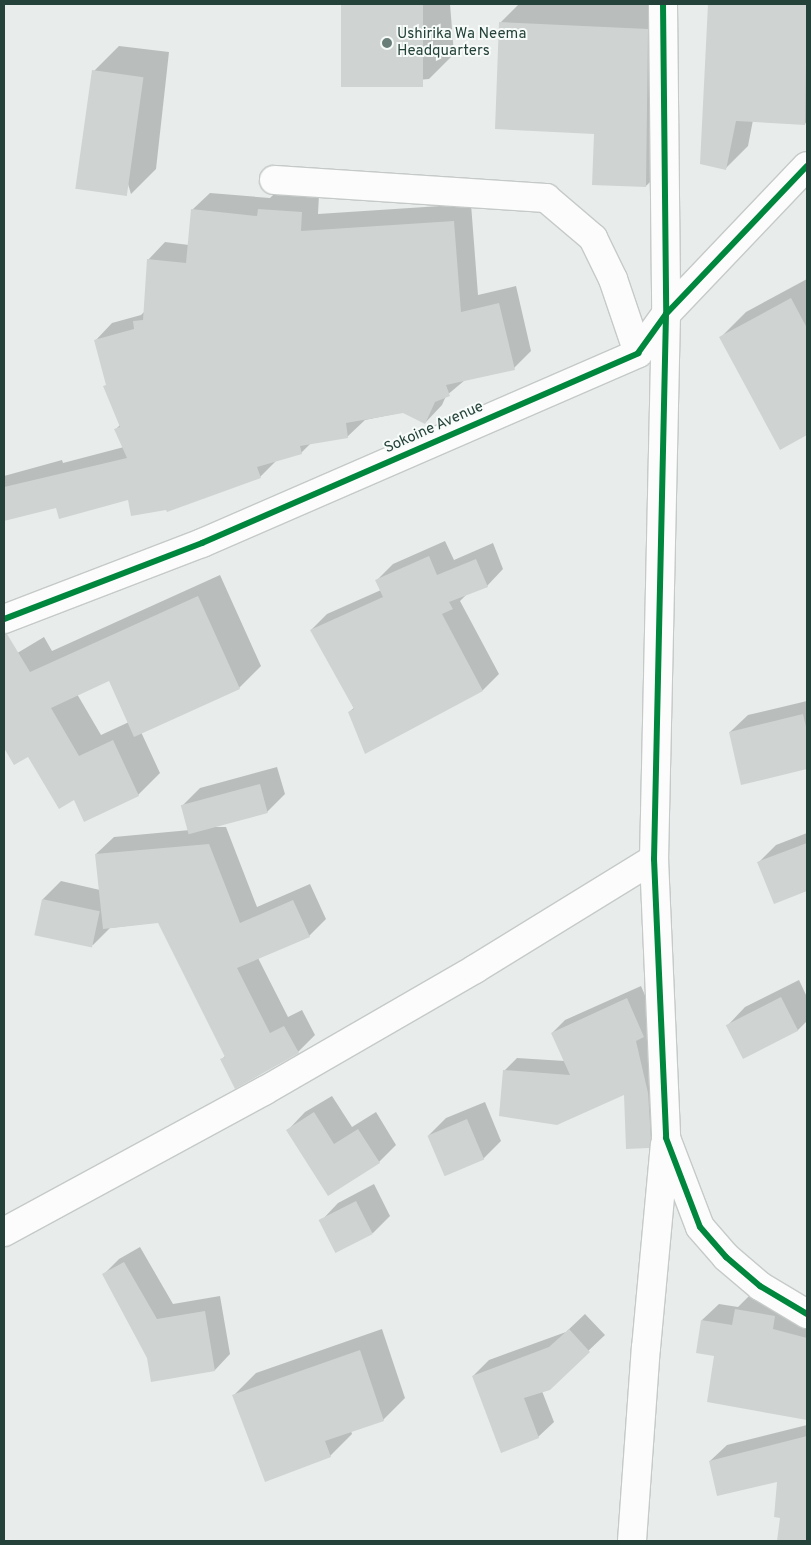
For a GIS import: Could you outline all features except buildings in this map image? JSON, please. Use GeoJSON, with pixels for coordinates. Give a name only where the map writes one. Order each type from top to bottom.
{"type":"FeatureCollection","features":[{"type":"Feature","properties":{"kind":"street"},"geometry":{"type":"LineString","coordinates":[[632,1541],[646,1348],[666,1138],[654,859],[666,314],[663,4]]}},
{"type":"Feature","properties":{"kind":"street"},"geometry":{"type":"LineString","coordinates":[[638,353],[666,314],[807,166]]}},
{"type":"Feature","properties":{"kind":"street"},"geometry":{"type":"LineString","coordinates":[[274,180],[546,198],[593,238],[613,279],[638,353]]}},
{"type":"Feature","properties":{"kind":"street","name":"Sokoine Avenue"},"geometry":{"type":"LineString","coordinates":[[4,619],[202,543],[638,353]]}},
{"type":"Feature","properties":{"kind":"street"},"geometry":{"type":"LineString","coordinates":[[4,1232],[264,1091],[475,969],[654,859]]}},
{"type":"Feature","properties":{"kind":"street"},"geometry":{"type":"LineString","coordinates":[[666,1138],[700,1227],[726,1258],[760,1286],[807,1314]]}},
{"type":"Feature","properties":{"kind":"cycle path"},"geometry":{"type":"LineString","coordinates":[[663,4],[666,314],[654,859],[666,1138],[700,1227],[726,1257],[760,1286],[807,1314]]}},
{"type":"Feature","properties":{"kind":"cycle path"},"geometry":{"type":"LineString","coordinates":[[4,619],[202,543],[638,353],[666,314],[807,166]]}},
{"type":"Feature","properties":{"kind":"place","name":"Ushirika Wa Neema Headquarters"},"geometry":{"type":"Point","coordinates":[387,43]}}]}
